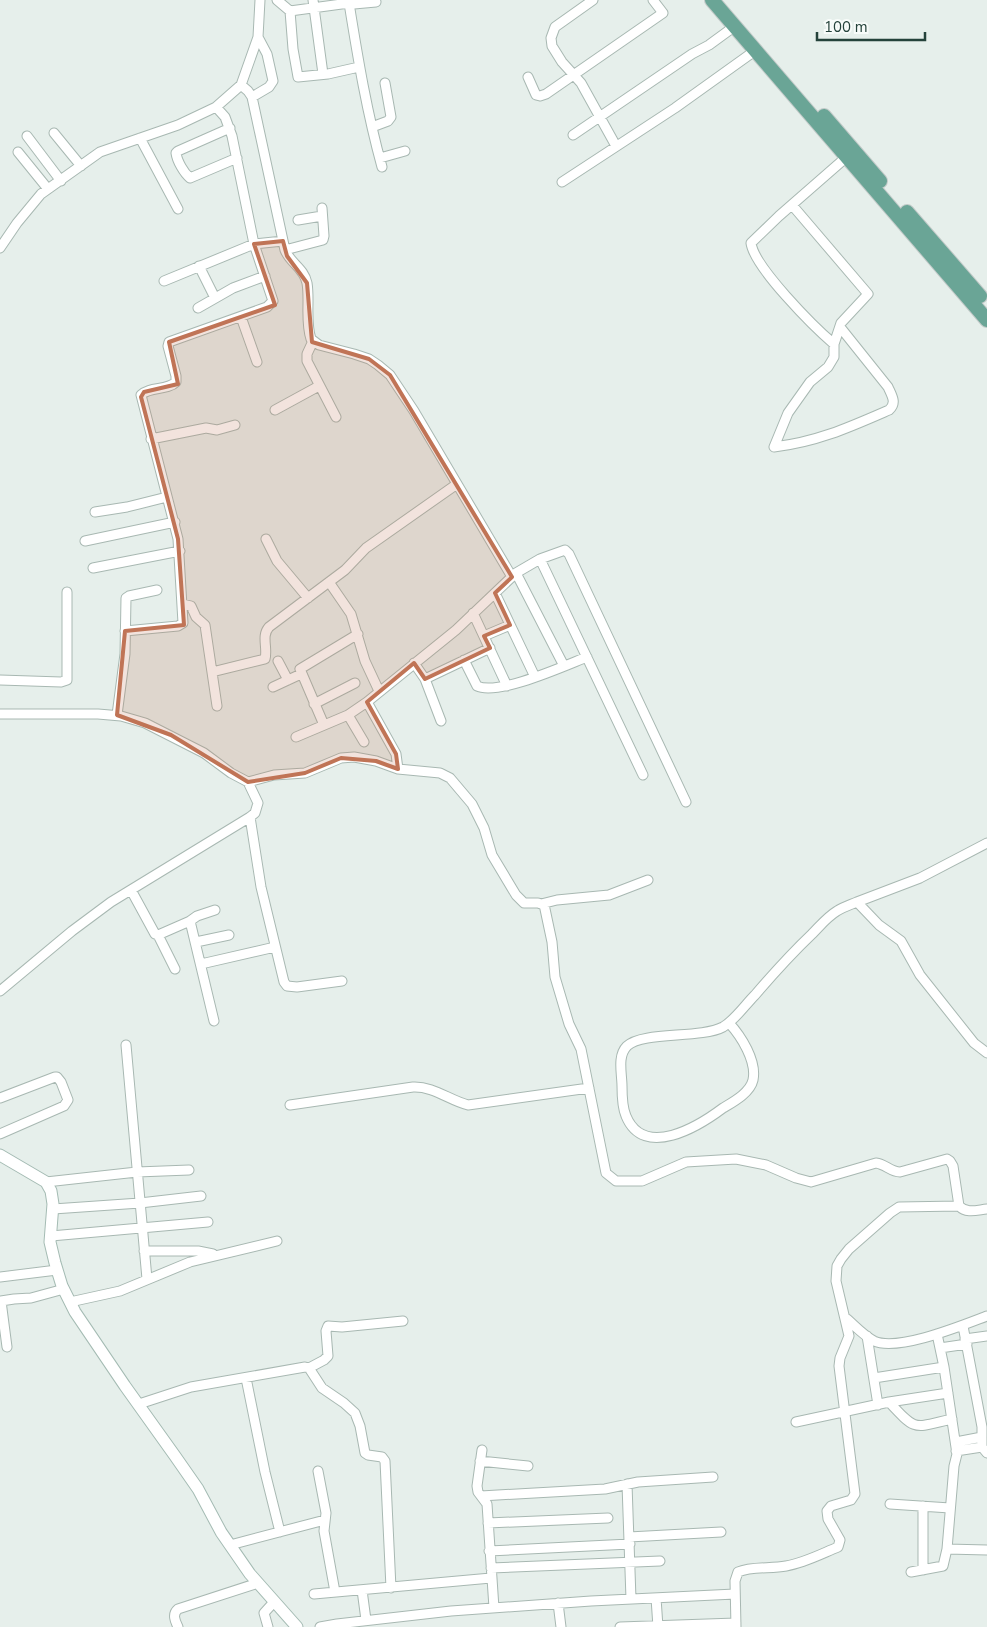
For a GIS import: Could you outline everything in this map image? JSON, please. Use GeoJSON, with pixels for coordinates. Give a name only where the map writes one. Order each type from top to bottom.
{"type":"FeatureCollection","features":[{"type":"Feature","properties":{"kind":"main road"},"geometry":{"type":"LineString","coordinates":[[712,0],[931,246],[987,305]]}},
{"type":"Feature","properties":{"kind":"main road"},"geometry":{"type":"LineString","coordinates":[[724,0],[763,44],[850,154]]}},
{"type":"Feature","properties":{"kind":"main road"},"geometry":{"type":"LineString","coordinates":[[931,246],[987,320]]}},
{"type":"Feature","properties":{"kind":"street"},"geometry":{"type":"LineString","coordinates":[[0,248],[17,223],[41,194],[100,152],[178,125],[216,107],[241,85],[258,37],[260,0]]}},
{"type":"Feature","properties":{"kind":"street"},"geometry":{"type":"LineString","coordinates":[[277,0],[290,11],[293,49],[298,77],[359,67]]}},
{"type":"Feature","properties":{"kind":"street"},"geometry":{"type":"LineString","coordinates":[[594,0],[560,22],[552,32],[552,46],[556,54],[581,83],[616,146]]}},
{"type":"Feature","properties":{"kind":"street"},"geometry":{"type":"LineString","coordinates":[[528,77],[536,94],[540,96],[546,94],[663,13],[653,0]]}},
{"type":"Feature","properties":{"kind":"street"},"geometry":{"type":"LineString","coordinates":[[290,11],[313,4],[376,2]]}},
{"type":"Feature","properties":{"kind":"street"},"geometry":{"type":"LineString","coordinates":[[350,3],[359,67],[381,163],[405,151]]}},
{"type":"Feature","properties":{"kind":"street"},"geometry":{"type":"LineString","coordinates":[[313,4],[323,74]]}},
{"type":"Feature","properties":{"kind":"street"},"geometry":{"type":"LineString","coordinates":[[573,135],[735,26]]}},
{"type":"Feature","properties":{"kind":"street"},"geometry":{"type":"LineString","coordinates":[[252,97],[269,87],[273,81],[267,54],[258,37]]}},
{"type":"Feature","properties":{"kind":"street"},"geometry":{"type":"LineString","coordinates":[[562,182],[675,108],[756,50]]}},
{"type":"Feature","properties":{"kind":"street"},"geometry":{"type":"LineString","coordinates":[[372,127],[388,121],[391,117],[385,83]]}},
{"type":"Feature","properties":{"kind":"street"},"geometry":{"type":"LineString","coordinates":[[241,85],[252,97],[284,246],[289,259],[306,278],[310,336],[319,345],[369,359],[390,374],[514,575],[564,666]]}},
{"type":"Feature","properties":{"kind":"street"},"geometry":{"type":"LineString","coordinates":[[125,631],[180,625],[183,622],[180,551],[175,522],[151,439],[141,395],[144,392],[170,386],[176,382],[168,346],[169,342],[272,304],[273,298],[254,244],[230,128],[225,117],[216,107]]}},
{"type":"Feature","properties":{"kind":"street"},"geometry":{"type":"LineString","coordinates":[[230,128],[178,151],[176,157],[186,175],[190,178],[237,158]]}},
{"type":"Feature","properties":{"kind":"street"},"geometry":{"type":"LineString","coordinates":[[54,133],[81,166]]}},
{"type":"Feature","properties":{"kind":"street"},"geometry":{"type":"LineString","coordinates":[[27,136],[61,181]]}},
{"type":"Feature","properties":{"kind":"street"},"geometry":{"type":"LineString","coordinates":[[140,138],[178,209]]}},
{"type":"Feature","properties":{"kind":"street"},"geometry":{"type":"LineString","coordinates":[[18,152],[48,189]]}},
{"type":"Feature","properties":{"kind":"street"},"geometry":{"type":"LineString","coordinates":[[834,344],[811,324],[780,288],[752,250],[751,243],[850,154]]}},
{"type":"Feature","properties":{"kind":"street"},"geometry":{"type":"LineString","coordinates":[[792,205],[868,294],[841,322],[834,344],[834,356],[828,368],[810,382],[788,413],[774,447],[830,435],[889,410],[893,406],[893,396],[888,387],[840,328]]}},
{"type":"Feature","properties":{"kind":"street"},"geometry":{"type":"LineString","coordinates":[[164,281],[254,244],[284,246],[323,240],[322,212],[298,220]]}},
{"type":"Feature","properties":{"kind":"street"},"geometry":{"type":"LineString","coordinates":[[199,266],[215,298]]}},
{"type":"Feature","properties":{"kind":"street"},"geometry":{"type":"LineString","coordinates":[[198,308],[233,288],[265,276]]}},
{"type":"Feature","properties":{"kind":"street"},"geometry":{"type":"LineString","coordinates":[[241,316],[257,362]]}},
{"type":"Feature","properties":{"kind":"street"},"geometry":{"type":"LineString","coordinates":[[313,341],[306,357],[308,365],[336,417]]}},
{"type":"Feature","properties":{"kind":"street"},"geometry":{"type":"LineString","coordinates":[[275,410],[319,386]]}},
{"type":"Feature","properties":{"kind":"street"},"geometry":{"type":"LineString","coordinates":[[151,439],[206,428],[217,430],[235,425]]}},
{"type":"Feature","properties":{"kind":"street"},"geometry":{"type":"LineString","coordinates":[[212,672],[265,659],[266,631],[348,567],[366,548],[458,484]]}},
{"type":"Feature","properties":{"kind":"street"},"geometry":{"type":"LineString","coordinates":[[95,512],[127,507],[167,497]]}},
{"type":"Feature","properties":{"kind":"street"},"geometry":{"type":"LineString","coordinates":[[86,541],[175,522]]}},
{"type":"Feature","properties":{"kind":"street"},"geometry":{"type":"LineString","coordinates":[[266,539],[281,565],[308,598]]}},
{"type":"Feature","properties":{"kind":"street"},"geometry":{"type":"LineString","coordinates":[[296,737],[348,715],[367,702],[414,662],[456,630],[514,575],[540,559],[563,550],[569,554],[686,802]]}},
{"type":"Feature","properties":{"kind":"street"},"geometry":{"type":"LineString","coordinates":[[93,568],[180,551]]}},
{"type":"Feature","properties":{"kind":"street"},"geometry":{"type":"LineString","coordinates":[[540,559],[643,775]]}},
{"type":"Feature","properties":{"kind":"street"},"geometry":{"type":"LineString","coordinates":[[329,582],[349,611],[358,634],[365,661],[379,691]]}},
{"type":"Feature","properties":{"kind":"street"},"geometry":{"type":"LineString","coordinates":[[117,715],[124,658],[126,598],[157,590]]}},
{"type":"Feature","properties":{"kind":"street"},"geometry":{"type":"LineString","coordinates":[[0,680],[64,682],[67,678],[67,592]]}},
{"type":"Feature","properties":{"kind":"street"},"geometry":{"type":"LineString","coordinates":[[494,593],[535,677]]}},
{"type":"Feature","properties":{"kind":"street"},"geometry":{"type":"LineString","coordinates":[[182,604],[191,606],[196,617],[206,624],[217,706]]}},
{"type":"Feature","properties":{"kind":"street"},"geometry":{"type":"LineString","coordinates":[[474,613],[507,686]]}},
{"type":"Feature","properties":{"kind":"street"},"geometry":{"type":"LineString","coordinates":[[484,636],[510,625]]}},
{"type":"Feature","properties":{"kind":"street"},"geometry":{"type":"LineString","coordinates":[[324,725],[300,669],[358,634]]}},
{"type":"Feature","properties":{"kind":"street"},"geometry":{"type":"LineString","coordinates":[[424,679],[490,648]]}},
{"type":"Feature","properties":{"kind":"street"},"geometry":{"type":"LineString","coordinates":[[464,660],[479,688],[498,688],[535,677],[587,657]]}},
{"type":"Feature","properties":{"kind":"street"},"geometry":{"type":"LineString","coordinates":[[278,660],[288,680]]}},
{"type":"Feature","properties":{"kind":"street"},"geometry":{"type":"LineString","coordinates":[[414,662],[424,679],[441,722]]}},
{"type":"Feature","properties":{"kind":"street"},"geometry":{"type":"LineString","coordinates":[[273,687],[301,674]]}},
{"type":"Feature","properties":{"kind":"street"},"geometry":{"type":"LineString","coordinates":[[314,704],[355,683]]}},
{"type":"Feature","properties":{"kind":"street"},"geometry":{"type":"LineString","coordinates":[[367,702],[398,764]]}},
{"type":"Feature","properties":{"kind":"street"},"geometry":{"type":"LineString","coordinates":[[0,714],[117,715],[145,723],[204,753],[248,782],[258,803],[255,813],[250,817],[111,902],[72,931],[0,990]]}},
{"type":"Feature","properties":{"kind":"street"},"geometry":{"type":"LineString","coordinates":[[348,715],[364,742]]}},
{"type":"Feature","properties":{"kind":"street"},"geometry":{"type":"LineString","coordinates":[[248,782],[274,775],[305,773],[341,758],[354,757],[440,773],[450,778],[472,804],[484,828],[492,855],[516,895],[524,903],[609,895],[648,880]]}},
{"type":"Feature","properties":{"kind":"street"},"geometry":{"type":"LineString","coordinates":[[250,817],[257,867],[282,975],[287,986],[297,987],[342,981]]}},
{"type":"Feature","properties":{"kind":"street"},"geometry":{"type":"LineString","coordinates":[[729,1023],[738,1033],[747,1050],[753,1072],[753,1079],[749,1088],[704,1122],[686,1131],[670,1136],[643,1136],[630,1124],[625,1115],[621,1058],[628,1046],[640,1040],[708,1032],[729,1023],[787,958],[832,914],[920,878],[987,843]]}},
{"type":"Feature","properties":{"kind":"street"},"geometry":{"type":"LineString","coordinates":[[131,890],[153,932],[158,935],[176,969]]}},
{"type":"Feature","properties":{"kind":"street"},"geometry":{"type":"LineString","coordinates":[[858,902],[880,925],[901,941],[920,975],[974,1043],[987,1053]]}},
{"type":"Feature","properties":{"kind":"street"},"geometry":{"type":"LineString","coordinates":[[539,903],[544,905],[551,935],[555,977],[569,1024],[581,1049],[606,1173],[616,1181],[642,1181],[686,1162],[736,1159],[766,1165],[796,1178],[811,1182],[876,1163],[896,1172],[947,1159],[952,1166],[959,1206]]}},
{"type":"Feature","properties":{"kind":"street"},"geometry":{"type":"LineString","coordinates":[[158,935],[190,922],[196,916],[215,910]]}},
{"type":"Feature","properties":{"kind":"street"},"geometry":{"type":"LineString","coordinates":[[190,922],[214,1022]]}},
{"type":"Feature","properties":{"kind":"street"},"geometry":{"type":"LineString","coordinates":[[196,942],[229,935]]}},
{"type":"Feature","properties":{"kind":"street"},"geometry":{"type":"LineString","coordinates":[[201,964],[275,947]]}},
{"type":"Feature","properties":{"kind":"street"},"geometry":{"type":"LineString","coordinates":[[126,1045],[147,1279]]}},
{"type":"Feature","properties":{"kind":"street"},"geometry":{"type":"LineString","coordinates":[[0,1098],[58,1077],[68,1100],[64,1106],[0,1134]]}},
{"type":"Feature","properties":{"kind":"street"},"geometry":{"type":"LineString","coordinates":[[290,1105],[413,1087],[428,1088],[468,1105],[589,1088]]}},
{"type":"Feature","properties":{"kind":"street"},"geometry":{"type":"LineString","coordinates":[[0,1155],[46,1182],[51,1191],[53,1209],[50,1242],[57,1270],[70,1302],[93,1340],[198,1490],[208,1512],[230,1545],[258,1584],[297,1627]]}},
{"type":"Feature","properties":{"kind":"street"},"geometry":{"type":"LineString","coordinates":[[46,1182],[137,1172],[189,1170]]}},
{"type":"Feature","properties":{"kind":"street"},"geometry":{"type":"LineString","coordinates":[[53,1209],[140,1203],[201,1196]]}},
{"type":"Feature","properties":{"kind":"street"},"geometry":{"type":"LineString","coordinates":[[620,1627],[736,1625],[735,1581],[738,1572],[747,1569],[781,1567],[802,1562],[838,1547],[840,1540],[828,1519],[827,1511],[828,1508],[847,1503],[854,1498],[855,1494],[839,1362],[850,1336],[836,1280],[836,1272],[841,1258],[899,1207],[959,1206],[964,1210],[970,1211],[987,1208]]}},
{"type":"Feature","properties":{"kind":"street"},"geometry":{"type":"LineString","coordinates":[[51,1236],[208,1222]]}},
{"type":"Feature","properties":{"kind":"street"},"geometry":{"type":"LineString","coordinates":[[70,1302],[120,1291],[179,1265],[215,1255],[277,1242]]}},
{"type":"Feature","properties":{"kind":"street"},"geometry":{"type":"LineString","coordinates":[[144,1251],[198,1251],[215,1255]]}},
{"type":"Feature","properties":{"kind":"street"},"geometry":{"type":"LineString","coordinates":[[0,1277],[57,1270]]}},
{"type":"Feature","properties":{"kind":"street"},"geometry":{"type":"LineString","coordinates":[[7,1347],[1,1301],[31,1298],[64,1289]]}},
{"type":"Feature","properties":{"kind":"street"},"geometry":{"type":"LineString","coordinates":[[847,1319],[872,1340],[883,1343],[905,1342],[937,1334],[987,1316]]}},
{"type":"Feature","properties":{"kind":"street"},"geometry":{"type":"LineString","coordinates":[[139,1404],[191,1387],[305,1367],[310,1368],[328,1356],[326,1330],[328,1326],[342,1327],[403,1321]]}},
{"type":"Feature","properties":{"kind":"street"},"geometry":{"type":"LineString","coordinates":[[956,1449],[985,1450],[963,1326]]}},
{"type":"Feature","properties":{"kind":"street"},"geometry":{"type":"LineString","coordinates":[[911,1572],[943,1566],[947,1549],[956,1449],[944,1367],[937,1334]]}},
{"type":"Feature","properties":{"kind":"street"},"geometry":{"type":"LineString","coordinates":[[867,1336],[878,1405]]}},
{"type":"Feature","properties":{"kind":"street"},"geometry":{"type":"LineString","coordinates":[[940,1348],[987,1336]]}},
{"type":"Feature","properties":{"kind":"street"},"geometry":{"type":"LineString","coordinates":[[874,1378],[944,1367]]}},
{"type":"Feature","properties":{"kind":"street"},"geometry":{"type":"LineString","coordinates":[[310,1368],[322,1388],[355,1413],[360,1426],[365,1453],[382,1458],[385,1461],[391,1588]]}},
{"type":"Feature","properties":{"kind":"street"},"geometry":{"type":"LineString","coordinates":[[246,1378],[265,1472],[280,1532]]}},
{"type":"Feature","properties":{"kind":"street"},"geometry":{"type":"LineString","coordinates":[[796,1422],[889,1402],[948,1393]]}},
{"type":"Feature","properties":{"kind":"street"},"geometry":{"type":"LineString","coordinates":[[889,1402],[906,1421],[914,1426],[952,1419]]}},
{"type":"Feature","properties":{"kind":"street"},"geometry":{"type":"LineString","coordinates":[[956,1449],[982,1438]]}},
{"type":"Feature","properties":{"kind":"street"},"geometry":{"type":"LineString","coordinates":[[482,1450],[477,1486],[487,1504],[494,1608]]}},
{"type":"Feature","properties":{"kind":"street"},"geometry":{"type":"LineString","coordinates":[[480,1461],[528,1466]]}},
{"type":"Feature","properties":{"kind":"street"},"geometry":{"type":"LineString","coordinates":[[318,1471],[325,1507],[324,1531],[335,1592]]}},
{"type":"Feature","properties":{"kind":"street"},"geometry":{"type":"LineString","coordinates":[[481,1496],[604,1489],[638,1482],[713,1477]]}},
{"type":"Feature","properties":{"kind":"street"},"geometry":{"type":"LineString","coordinates":[[627,1484],[631,1599]]}},
{"type":"Feature","properties":{"kind":"street"},"geometry":{"type":"LineString","coordinates":[[890,1504],[950,1508]]}},
{"type":"Feature","properties":{"kind":"street"},"geometry":{"type":"LineString","coordinates":[[923,1506],[923,1570]]}},
{"type":"Feature","properties":{"kind":"street"},"geometry":{"type":"LineString","coordinates":[[488,1523],[608,1518]]}},
{"type":"Feature","properties":{"kind":"street"},"geometry":{"type":"LineString","coordinates":[[230,1545],[325,1520]]}},
{"type":"Feature","properties":{"kind":"street"},"geometry":{"type":"LineString","coordinates":[[489,1551],[630,1541],[721,1532]]}},
{"type":"Feature","properties":{"kind":"street"},"geometry":{"type":"LineString","coordinates":[[947,1549],[987,1550]]}},
{"type":"Feature","properties":{"kind":"street"},"geometry":{"type":"LineString","coordinates":[[314,1594],[391,1588],[491,1573],[660,1561]]}},
{"type":"Feature","properties":{"kind":"street"},"geometry":{"type":"LineString","coordinates":[[178,1627],[174,1617],[178,1609],[258,1584]]}},
{"type":"Feature","properties":{"kind":"street"},"geometry":{"type":"LineString","coordinates":[[362,1590],[366,1620]]}},
{"type":"Feature","properties":{"kind":"street"},"geometry":{"type":"LineString","coordinates":[[320,1627],[366,1620],[382,1623],[494,1608],[735,1594]]}},
{"type":"Feature","properties":{"kind":"street"},"geometry":{"type":"LineString","coordinates":[[656,1598],[658,1626]]}},
{"type":"Feature","properties":{"kind":"street"},"geometry":{"type":"LineString","coordinates":[[268,1627],[264,1613],[274,1602]]}},
{"type":"Feature","properties":{"kind":"street"},"geometry":{"type":"LineString","coordinates":[[558,1603],[561,1627]]}},
{"type":"Feature","properties":{"kind":"highlighted area"},"geometry":{"type":"Polygon","coordinates":[[[283,241],[287,256],[307,283],[312,342],[369,359],[390,375],[512,577],[495,593],[510,625],[484,636],[490,648],[425,679],[414,663],[367,702],[396,754],[398,769],[376,761],[341,758],[305,773],[248,782],[171,735],[117,715],[125,631],[184,625],[178,539],[141,397],[144,392],[178,384],[169,342],[275,305],[254,244],[283,241]]]}}]}
